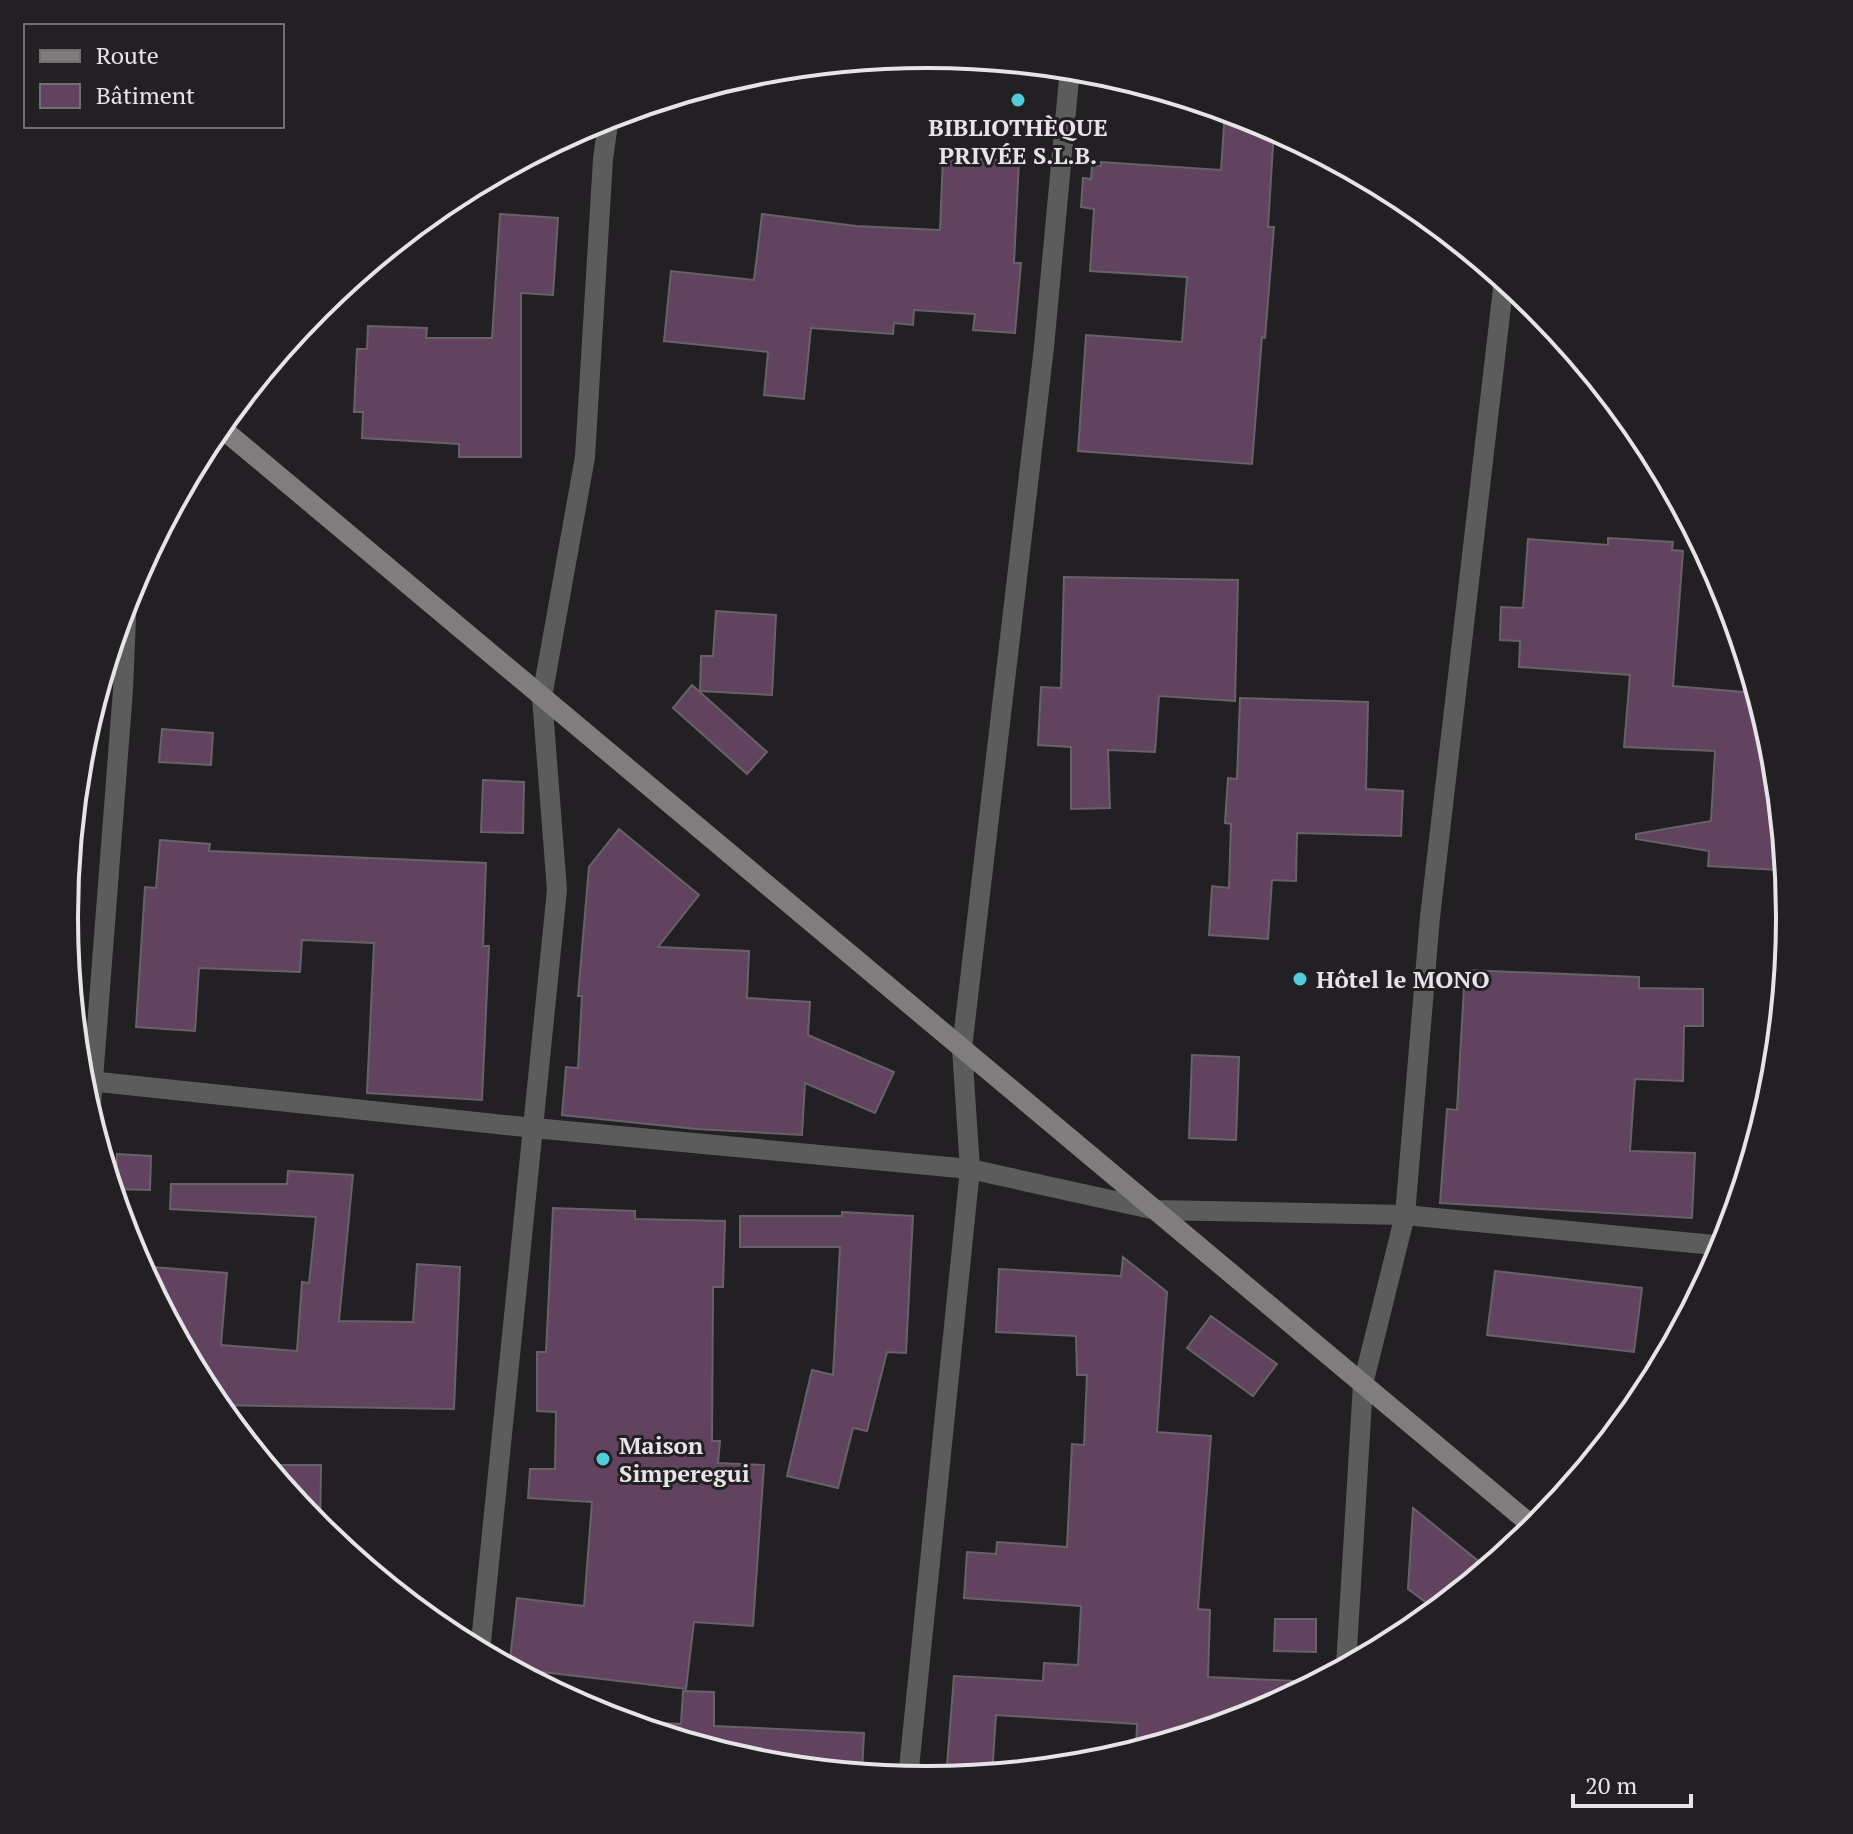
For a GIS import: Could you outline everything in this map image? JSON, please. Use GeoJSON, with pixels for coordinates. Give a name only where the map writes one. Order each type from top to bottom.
{"type":"FeatureCollection","features":[{"type":"Feature","properties":{"kind":"street"},"geometry":{"type":"LineString","coordinates":[[909,1765],[970,1169],[962,1048],[1044,347],[1069,80]]}},
{"type":"Feature","properties":{"kind":"street"},"geometry":{"type":"LineString","coordinates":[[481,1639],[557,890],[542,697],[585,457],[607,131]]}},
{"type":"Feature","properties":{"kind":"street"},"geometry":{"type":"LineString","coordinates":[[1347,1654],[1363,1384],[1405,1215],[1430,917],[1502,294]]}},
{"type":"Feature","properties":{"kind":"street"},"geometry":{"type":"LineString","coordinates":[[229,434],[1525,1519]]}},
{"type":"Feature","properties":{"kind":"street"},"geometry":{"type":"LineString","coordinates":[[89,1055],[125,638]]}},
{"type":"Feature","properties":{"kind":"street"},"geometry":{"type":"LineString","coordinates":[[94,1082],[534,1128],[970,1169],[1156,1210],[1405,1215],[1710,1245]]}},
{"type":"Feature","properties":{"kind":"building"},"geometry":{"type":"Polygon","coordinates":[[[1224,123],[1273,143],[1268,227],[1274,227],[1252,464],[1078,451],[1086,335],[1182,342],[1187,277],[1090,271],[1094,209],[1081,207],[1083,178],[1091,179],[1092,166],[1101,166],[1101,162],[1221,170],[1224,123]]]}},
{"type":"Feature","properties":{"kind":"building"},"geometry":{"type":"Polygon","coordinates":[[[943,157],[1019,161],[1014,263],[1021,263],[1015,333],[973,330],[975,314],[914,310],[913,325],[894,323],[893,334],[811,328],[804,399],[764,395],[768,352],[664,341],[671,271],[754,280],[762,214],[856,226],[940,230],[943,157]]]}},
{"type":"Feature","properties":{"kind":"building"},"geometry":{"type":"Polygon","coordinates":[[[500,214],[558,218],[553,295],[521,293],[521,457],[459,457],[459,444],[362,438],[363,412],[354,412],[357,349],[367,349],[368,326],[427,328],[426,338],[492,338],[500,214]]]}},
{"type":"Feature","properties":{"kind":"building"},"geometry":{"type":"Polygon","coordinates":[[[1608,538],[1673,542],[1672,550],[1683,551],[1673,686],[1745,692],[1768,806],[1774,870],[1708,866],[1709,851],[1636,839],[1636,834],[1711,821],[1715,751],[1624,747],[1630,675],[1519,667],[1520,641],[1500,640],[1501,607],[1523,608],[1528,539],[1608,545],[1608,538]]]}},
{"type":"Feature","properties":{"kind":"building"},"geometry":{"type":"Polygon","coordinates":[[[1064,577],[1238,580],[1235,701],[1159,696],[1155,752],[1108,750],[1110,808],[1071,809],[1071,747],[1038,745],[1041,687],[1061,688],[1064,577]]]}},
{"type":"Feature","properties":{"kind":"building"},"geometry":{"type":"Polygon","coordinates":[[[716,611],[776,615],[772,695],[700,691],[701,656],[713,656],[716,611]]]}},
{"type":"Feature","properties":{"kind":"building"},"geometry":{"type":"Polygon","coordinates":[[[692,685],[767,752],[747,774],[673,708],[692,685]]]}},
{"type":"Feature","properties":{"kind":"building"},"geometry":{"type":"Polygon","coordinates":[[[1240,698],[1368,702],[1366,789],[1403,791],[1401,836],[1297,833],[1296,881],[1272,880],[1268,939],[1209,935],[1212,886],[1229,888],[1231,824],[1225,823],[1228,778],[1237,779],[1240,698]]]}},
{"type":"Feature","properties":{"kind":"building"},"geometry":{"type":"Polygon","coordinates":[[[162,729],[213,733],[211,765],[159,762],[162,729]]]}},
{"type":"Feature","properties":{"kind":"building"},"geometry":{"type":"Polygon","coordinates":[[[483,780],[524,782],[523,833],[481,832],[483,780]]]}},
{"type":"Feature","properties":{"kind":"building"},"geometry":{"type":"Polygon","coordinates":[[[619,829],[699,895],[658,947],[749,951],[747,998],[810,1002],[808,1035],[894,1072],[875,1113],[805,1083],[802,1135],[696,1129],[562,1115],[566,1067],[578,1068],[582,996],[578,996],[589,867],[619,829]]]}},
{"type":"Feature","properties":{"kind":"building"},"geometry":{"type":"Polygon","coordinates":[[[160,840],[210,844],[209,851],[486,863],[483,946],[489,946],[482,1100],[367,1093],[374,943],[302,940],[300,972],[199,968],[195,1031],[136,1027],[145,887],[156,888],[160,840]]]}},
{"type":"Feature","properties":{"kind":"building"},"geometry":{"type":"Polygon","coordinates":[[[1465,970],[1639,977],[1639,988],[1703,989],[1703,1026],[1684,1026],[1683,1081],[1635,1079],[1630,1151],[1695,1153],[1692,1218],[1440,1203],[1447,1109],[1457,1110],[1465,970]]]}},
{"type":"Feature","properties":{"kind":"building"},"geometry":{"type":"Polygon","coordinates":[[[1192,1055],[1239,1057],[1236,1140],[1189,1138],[1192,1055]]]}},
{"type":"Feature","properties":{"kind":"building"},"geometry":{"type":"Polygon","coordinates":[[[117,1154],[151,1156],[150,1190],[123,1189],[117,1170],[117,1154]]]}},
{"type":"Feature","properties":{"kind":"building"},"geometry":{"type":"Polygon","coordinates":[[[288,1171],[353,1175],[339,1321],[413,1322],[417,1264],[460,1267],[454,1409],[233,1405],[191,1341],[153,1267],[227,1273],[221,1345],[297,1351],[302,1282],[309,1283],[316,1217],[170,1209],[171,1184],[287,1184],[288,1171]]]}},
{"type":"Feature","properties":{"kind":"building"},"geometry":{"type":"Polygon","coordinates":[[[553,1208],[635,1211],[635,1219],[725,1221],[723,1287],[713,1287],[712,1441],[720,1441],[718,1463],[764,1465],[753,1626],[694,1622],[686,1689],[539,1672],[510,1656],[517,1598],[584,1606],[592,1502],[528,1498],[530,1469],[555,1469],[556,1412],[537,1411],[537,1352],[546,1352],[553,1208]]]}},
{"type":"Feature","properties":{"kind":"building"},"geometry":{"type":"Polygon","coordinates":[[[842,1212],[913,1216],[906,1353],[887,1352],[867,1431],[853,1428],[838,1488],[787,1476],[812,1370],[833,1375],[840,1247],[740,1247],[740,1216],[842,1216],[842,1212]]]}},
{"type":"Feature","properties":{"kind":"building"},"geometry":{"type":"Polygon","coordinates":[[[1123,1257],[1167,1292],[1157,1432],[1211,1436],[1198,1609],[1210,1610],[1208,1677],[1295,1681],[1199,1721],[1136,1739],[1137,1724],[996,1715],[993,1763],[947,1765],[954,1676],[1043,1681],[1044,1663],[1078,1665],[1081,1606],[964,1598],[967,1552],[996,1554],[997,1542],[1067,1547],[1072,1444],[1084,1445],[1087,1375],[1077,1375],[1076,1336],[996,1332],[999,1269],[1121,1276],[1123,1257]]]}},
{"type":"Feature","properties":{"kind":"building"},"geometry":{"type":"Polygon","coordinates":[[[1495,1271],[1642,1288],[1634,1352],[1487,1335],[1495,1271]]]}},
{"type":"Feature","properties":{"kind":"building"},"geometry":{"type":"Polygon","coordinates":[[[1211,1316],[1277,1364],[1253,1396],[1187,1348],[1211,1316]]]}},
{"type":"Feature","properties":{"kind":"building"},"geometry":{"type":"Polygon","coordinates":[[[282,1465],[321,1465],[320,1511],[288,1477],[282,1465]]]}},
{"type":"Feature","properties":{"kind":"building"},"geometry":{"type":"Polygon","coordinates":[[[1413,1508],[1479,1561],[1426,1603],[1408,1589],[1413,1508]]]}},
{"type":"Feature","properties":{"kind":"building"},"geometry":{"type":"Polygon","coordinates":[[[1275,1619],[1316,1619],[1316,1652],[1274,1651],[1275,1619]]]}},
{"type":"Feature","properties":{"kind":"building"},"geometry":{"type":"Polygon","coordinates":[[[683,1691],[714,1692],[714,1726],[864,1733],[863,1763],[761,1750],[664,1724],[681,1724],[683,1691]]]}},
{"type":"Feature","properties":{"kind":"place","name":"BIBLIOTHÈQUE PRIVÉE S.L.B."},"geometry":{"type":"Point","coordinates":[1018,100]}},
{"type":"Feature","properties":{"kind":"place","name":"Hôtel le MONO"},"geometry":{"type":"Point","coordinates":[1300,979]}},
{"type":"Feature","properties":{"kind":"place","name":"Maison Simperegui"},"geometry":{"type":"Point","coordinates":[603,1459]}}]}
